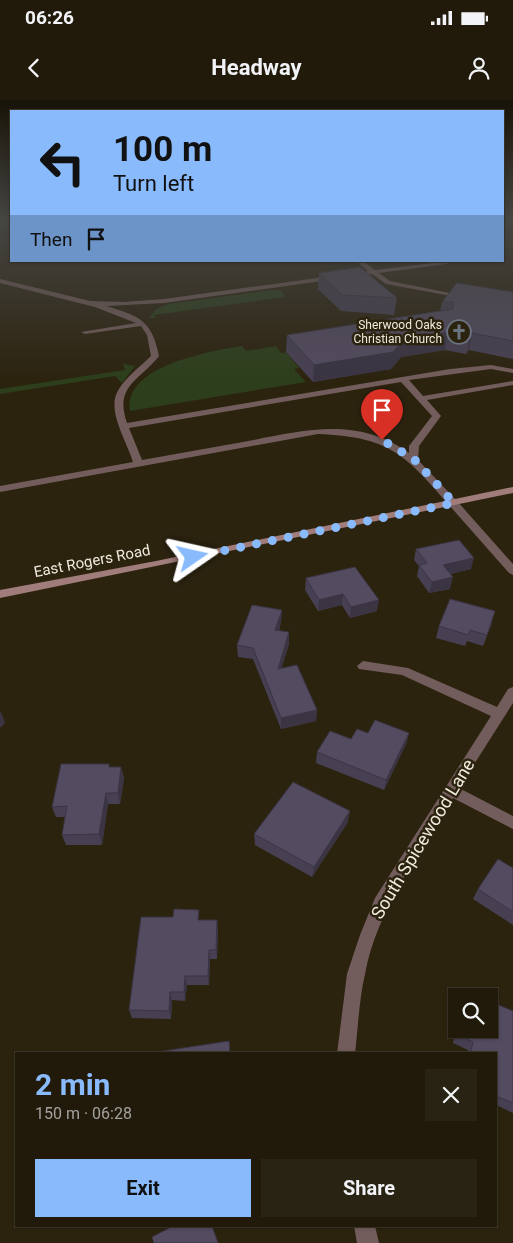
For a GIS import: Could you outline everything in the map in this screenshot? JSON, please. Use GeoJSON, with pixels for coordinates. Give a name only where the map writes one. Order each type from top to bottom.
{"type":"FeatureCollection","features":[{"type":"Feature","properties":{"kind":"main road","name":"East Rogers Road"},"geometry":{"type":"LineString","coordinates":[[0,594],[513,490]]}},
{"type":"Feature","properties":{"kind":"street"},"geometry":{"type":"LineString","coordinates":[[87,303],[124,304],[164,301],[370,272]]}},
{"type":"Feature","properties":{"kind":"street"},"geometry":{"type":"LineString","coordinates":[[372,272],[388,283],[457,295]]}},
{"type":"Feature","properties":{"kind":"street"},"geometry":{"type":"LineString","coordinates":[[0,281],[87,303],[132,318],[143,324],[152,339],[155,356],[120,392],[117,406],[135,449],[138,464]]}},
{"type":"Feature","properties":{"kind":"street"},"geometry":{"type":"LineString","coordinates":[[147,309],[164,301]]}},
{"type":"Feature","properties":{"kind":"street"},"geometry":{"type":"LineString","coordinates":[[132,318],[139,314]]}},
{"type":"Feature","properties":{"kind":"street"},"geometry":{"type":"LineString","coordinates":[[85,332],[143,324]]}},
{"type":"Feature","properties":{"kind":"street"},"geometry":{"type":"LineString","coordinates":[[125,426],[450,371],[491,367],[513,371]]}},
{"type":"Feature","properties":{"kind":"street"},"geometry":{"type":"LineString","coordinates":[[404,380],[423,398],[437,416],[414,446],[414,459]]}},
{"type":"Feature","properties":{"kind":"street"},"geometry":{"type":"LineString","coordinates":[[423,398],[513,383]]}},
{"type":"Feature","properties":{"kind":"street"},"geometry":{"type":"LineString","coordinates":[[0,489],[318,431],[363,433],[396,447],[414,459],[513,571]]}},
{"type":"Feature","properties":{"kind":"street"},"geometry":{"type":"LineString","coordinates":[[363,666],[404,671],[500,714]]}},
{"type":"Feature","properties":{"kind":"street","name":"South Spicewood Lane"},"geometry":{"type":"LineString","coordinates":[[346,1052],[356,974],[368,935],[381,903],[513,692]]}},
{"type":"Feature","properties":{"kind":"street"},"geometry":{"type":"LineString","coordinates":[[450,790],[513,823]]}},
{"type":"Feature","properties":{"kind":"street"},"geometry":{"type":"LineString","coordinates":[[364,1227],[368,1243]]}},
{"type":"Feature","properties":{"kind":"green space"},"geometry":{"type":"Polygon","coordinates":[[[280,290],[286,297],[154,315],[156,318],[149,318],[156,309],[168,304],[280,290]]]}},
{"type":"Feature","properties":{"kind":"green space"},"geometry":{"type":"Polygon","coordinates":[[[242,346],[246,351],[276,346],[281,353],[286,352],[299,368],[294,369],[306,382],[130,411],[131,395],[140,383],[154,372],[191,357],[242,346]]]}},
{"type":"Feature","properties":{"kind":"green space"},"geometry":{"type":"Polygon","coordinates":[[[123,364],[135,366],[122,383],[115,376],[0,394],[0,389],[125,370],[123,364]]]}},
{"type":"Feature","properties":{"kind":"building"},"geometry":{"type":"Polygon","coordinates":[[[366,272],[397,298],[342,295],[319,273],[366,272]]]}},
{"type":"Feature","properties":{"kind":"building"},"geometry":{"type":"Polygon","coordinates":[[[457,283],[513,292],[513,341],[472,333],[470,337],[448,332],[403,340],[393,352],[314,365],[287,335],[453,309],[453,302],[442,302],[457,283]]]}},
{"type":"Feature","properties":{"kind":"building"},"geometry":{"type":"Polygon","coordinates":[[[459,540],[474,558],[443,565],[453,577],[432,582],[419,565],[427,563],[416,549],[459,540]]]}},
{"type":"Feature","properties":{"kind":"building"},"geometry":{"type":"Polygon","coordinates":[[[355,567],[379,600],[351,607],[343,594],[319,600],[306,578],[355,567]]]}},
{"type":"Feature","properties":{"kind":"building"},"geometry":{"type":"Polygon","coordinates":[[[450,599],[495,611],[487,635],[470,630],[468,635],[439,626],[450,599]]]}},
{"type":"Feature","properties":{"kind":"building"},"geometry":{"type":"Polygon","coordinates":[[[252,605],[282,610],[275,630],[289,632],[278,669],[297,665],[317,710],[281,718],[253,648],[237,645],[252,605]]]}},
{"type":"Feature","properties":{"kind":"building"},"geometry":{"type":"Polygon","coordinates":[[[375,720],[409,733],[386,780],[317,752],[330,731],[351,739],[357,729],[368,733],[375,720]]]}},
{"type":"Feature","properties":{"kind":"building"},"geometry":{"type":"Polygon","coordinates":[[[61,764],[109,764],[109,767],[121,767],[118,793],[106,793],[99,834],[62,835],[67,806],[52,807],[61,764]]]}},
{"type":"Feature","properties":{"kind":"building"},"geometry":{"type":"Polygon","coordinates":[[[293,782],[350,811],[314,867],[254,834],[293,782]]]}},
{"type":"Feature","properties":{"kind":"building"},"geometry":{"type":"Polygon","coordinates":[[[498,859],[513,868],[513,912],[478,889],[498,859]]]}},
{"type":"Feature","properties":{"kind":"building"},"geometry":{"type":"Polygon","coordinates":[[[174,909],[199,910],[198,920],[217,920],[216,950],[209,950],[208,976],[185,976],[184,992],[170,992],[169,1011],[129,1010],[141,917],[173,917],[174,909]]]}},
{"type":"Feature","properties":{"kind":"building"},"geometry":{"type":"Polygon","coordinates":[[[498,1005],[513,1011],[513,1103],[497,1096],[497,1052],[470,1052],[473,1042],[464,1038],[498,1038],[498,1005]]]}},
{"type":"Feature","properties":{"kind":"building"},"geometry":{"type":"Polygon","coordinates":[[[229,1041],[230,1052],[157,1052],[229,1041]]]}},
{"type":"Feature","properties":{"kind":"building"},"geometry":{"type":"Polygon","coordinates":[[[171,1227],[212,1227],[218,1243],[154,1243],[152,1237],[171,1227]]]}},
{"type":"Feature","properties":{"kind":"place","name":"Sherwood Oaks Christian Church"},"geometry":{"type":"Point","coordinates":[459,332]}},
{"type":"Feature","properties":{"kind":"route"},"geometry":{"type":"LineString","coordinates":[[193,557],[454,503],[414,459],[382,440]]}}]}
